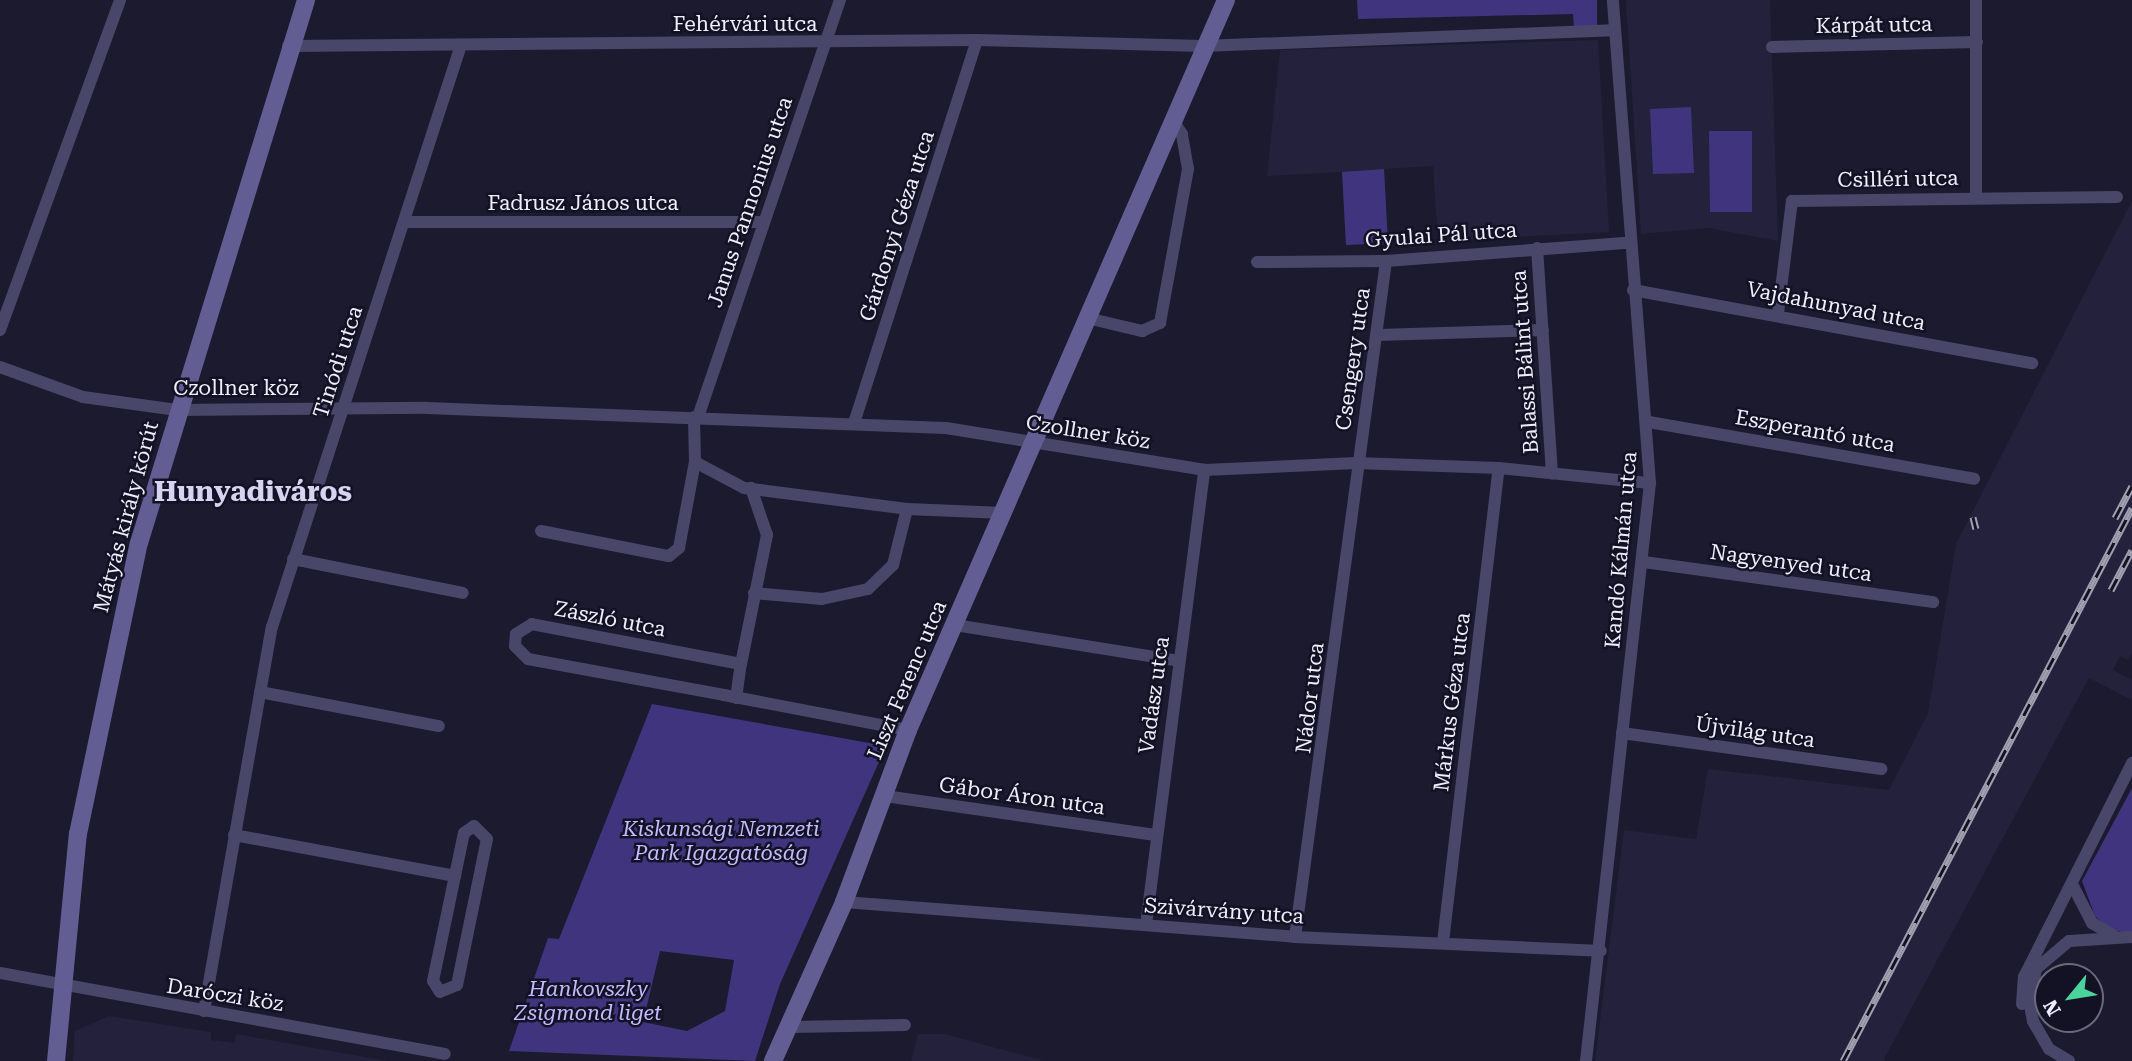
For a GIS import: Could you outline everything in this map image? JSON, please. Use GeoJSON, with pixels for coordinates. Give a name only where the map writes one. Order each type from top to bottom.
{"type":"FeatureCollection","features":[{"type":"Feature","properties":{"kind":"street"},"geometry":{"type":"LineString","coordinates":[[0,330],[120,0]]}},
{"type":"Feature","properties":{"kind":"street","name":"Mátyás király körút"},"geometry":{"type":"LineString","coordinates":[[56,1061],[61,984],[78,834],[102,708],[177,410],[288,46],[306,0]]}},
{"type":"Feature","properties":{"kind":"street","name":"Janus Pannonius utca"},"geometry":{"type":"LineString","coordinates":[[696,417],[840,0]]}},
{"type":"Feature","properties":{"kind":"street","name":"Liszt Ferenc utca"},"geometry":{"type":"LineString","coordinates":[[773,1061],[844,902],[908,730],[1004,513],[1031,442],[1087,318],[1202,46],[1226,0]]}},
{"type":"Feature","properties":{"kind":"street","name":"Kandó Kálmán utca"},"geometry":{"type":"LineString","coordinates":[[1586,1061],[1601,951],[1622,733],[1644,562],[1650,483],[1649,422],[1628,243],[1612,30],[1613,0]]}},
{"type":"Feature","properties":{"kind":"street"},"geometry":{"type":"LineString","coordinates":[[1976,0],[1976,197]]}},
{"type":"Feature","properties":{"kind":"street","name":"Fehérvári utca"},"geometry":{"type":"LineString","coordinates":[[288,46],[977,40],[1202,46],[1612,30]]}},
{"type":"Feature","properties":{"kind":"street","name":"Gárdonyi Géza utca"},"geometry":{"type":"LineString","coordinates":[[854,423],[977,40]]}},
{"type":"Feature","properties":{"kind":"street","name":"Kárpát utca"},"geometry":{"type":"LineString","coordinates":[[1772,47],[1977,42]]}},
{"type":"Feature","properties":{"kind":"street","name":"Tinódi utca"},"geometry":{"type":"LineString","coordinates":[[204,1011],[260,692],[293,559],[461,45]]}},
{"type":"Feature","properties":{"kind":"street"},"geometry":{"type":"LineString","coordinates":[[1087,318],[1142,331],[1160,323],[1188,169],[1182,134],[1172,119]]}},
{"type":"Feature","properties":{"kind":"street","name":"Csilléri utca"},"geometry":{"type":"LineString","coordinates":[[1778,313],[1792,201],[2117,197]]}},
{"type":"Feature","properties":{"kind":"street","name":"Fadrusz János utca"},"geometry":{"type":"LineString","coordinates":[[404,222],[762,222]]}},
{"type":"Feature","properties":{"kind":"street","name":"Gyulai Pál utca"},"geometry":{"type":"LineString","coordinates":[[1257,262],[1386,261],[1628,243]]}},
{"type":"Feature","properties":{"kind":"street","name":"Balassi Bálint utca"},"geometry":{"type":"LineString","coordinates":[[1537,248],[1552,474]]}},
{"type":"Feature","properties":{"kind":"street","name":"Csengery utca"},"geometry":{"type":"LineString","coordinates":[[1356,463],[1378,335],[1386,261]]}},
{"type":"Feature","properties":{"kind":"street","name":"Vajdahunyad utca"},"geometry":{"type":"LineString","coordinates":[[1633,290],[1778,313],[2032,363]]}},
{"type":"Feature","properties":{"kind":"street"},"geometry":{"type":"LineString","coordinates":[[1378,335],[1543,330]]}},
{"type":"Feature","properties":{"kind":"street","name":"Czollner köz"},"geometry":{"type":"LineString","coordinates":[[0,367],[83,397],[177,410],[344,407],[519,417],[696,417],[854,423],[946,428],[1205,470],[1356,463],[1499,468],[1650,483]]}},
{"type":"Feature","properties":{"kind":"street"},"geometry":{"type":"LineString","coordinates":[[541,531],[669,556],[679,548],[695,462],[696,417]]}},
{"type":"Feature","properties":{"kind":"street","name":"Eszperantó utca"},"geometry":{"type":"LineString","coordinates":[[1649,422],[1974,479]]}},
{"type":"Feature","properties":{"kind":"street"},"geometry":{"type":"LineString","coordinates":[[695,462],[718,478],[751,488],[907,509],[1004,513]]}},
{"type":"Feature","properties":{"kind":"street","name":"Nádor utca"},"geometry":{"type":"LineString","coordinates":[[1295,937],[1356,463]]}},
{"type":"Feature","properties":{"kind":"street","name":"Márkus Géza utca"},"geometry":{"type":"LineString","coordinates":[[1443,942],[1499,468]]}},
{"type":"Feature","properties":{"kind":"street","name":"Vadász utca"},"geometry":{"type":"LineString","coordinates":[[1146,925],[1155,835],[1205,470]]}},
{"type":"Feature","properties":{"kind":"street"},"geometry":{"type":"LineString","coordinates":[[736,698],[767,535],[751,488]]}},
{"type":"Feature","properties":{"kind":"street"},"geometry":{"type":"LineString","coordinates":[[754,593],[822,599],[868,589],[893,565],[907,509]]}},
{"type":"Feature","properties":{"kind":"street"},"geometry":{"type":"LineString","coordinates":[[293,559],[463,593]]}},
{"type":"Feature","properties":{"kind":"street","name":"Nagyenyed utca"},"geometry":{"type":"LineString","coordinates":[[1644,562],[1933,602]]}},
{"type":"Feature","properties":{"kind":"street","name":"Zászló utca"},"geometry":{"type":"LineString","coordinates":[[741,664],[532,624],[516,634],[515,646],[528,659],[908,730]]}},
{"type":"Feature","properties":{"kind":"street"},"geometry":{"type":"LineString","coordinates":[[955,625],[1178,661]]}},
{"type":"Feature","properties":{"kind":"street"},"geometry":{"type":"LineString","coordinates":[[260,692],[439,726]]}},
{"type":"Feature","properties":{"kind":"street","name":"Újvilág utca"},"geometry":{"type":"LineString","coordinates":[[1622,733],[1882,769]]}},
{"type":"Feature","properties":{"kind":"street"},"geometry":{"type":"LineString","coordinates":[[2052,1061],[2028,1030],[2022,1004],[2024,977],[2073,886],[2132,763]]}},
{"type":"Feature","properties":{"kind":"street","name":"Gábor Áron utca"},"geometry":{"type":"LineString","coordinates":[[885,796],[1155,835]]}},
{"type":"Feature","properties":{"kind":"street"},"geometry":{"type":"LineString","coordinates":[[481,828],[487,839],[457,985],[447,993],[433,981],[455,876],[464,834],[481,828]]}},
{"type":"Feature","properties":{"kind":"street"},"geometry":{"type":"LineString","coordinates":[[234,835],[455,876]]}},
{"type":"Feature","properties":{"kind":"street"},"geometry":{"type":"LineString","coordinates":[[2073,886],[2092,923],[2126,937]]}},
{"type":"Feature","properties":{"kind":"street","name":"Szivárvány utca"},"geometry":{"type":"LineString","coordinates":[[844,902],[1295,937],[1601,951]]}},
{"type":"Feature","properties":{"kind":"street"},"geometry":{"type":"LineString","coordinates":[[2046,958],[2048,935]]}},
{"type":"Feature","properties":{"kind":"street"},"geometry":{"type":"LineString","coordinates":[[2041,963],[2069,942],[2126,937]]}},
{"type":"Feature","properties":{"kind":"street","name":"Daróczi köz"},"geometry":{"type":"LineString","coordinates":[[0,973],[445,1054]]}},
{"type":"Feature","properties":{"kind":"street"},"geometry":{"type":"LineString","coordinates":[[2022,1004],[2034,974]]}},
{"type":"Feature","properties":{"kind":"street"},"geometry":{"type":"LineString","coordinates":[[2034,978],[2029,1000],[2034,1021]]}},
{"type":"Feature","properties":{"kind":"street"},"geometry":{"type":"LineString","coordinates":[[789,1027],[905,1025]]}},
{"type":"Feature","properties":{"kind":"street"},"geometry":{"type":"LineString","coordinates":[[2040,1033],[2049,1049],[2069,1061]]}},
{"type":"Feature","properties":{"kind":"shaded area"},"geometry":{"type":"Polygon","coordinates":[[[1626,0],[1770,0],[1778,241],[1709,228],[1641,234],[1626,0]]]}},
{"type":"Feature","properties":{"kind":"shaded area"},"geometry":{"type":"Polygon","coordinates":[[[1598,40],[1609,232],[1438,241],[1433,166],[1384,169],[1388,243],[1346,245],[1342,172],[1267,176],[1280,50],[1598,40]]]}},
{"type":"Feature","properties":{"kind":"shaded area"},"geometry":{"type":"Polygon","coordinates":[[[2132,201],[2132,653],[2128,660],[2120,656],[2113,670],[2132,680],[2132,700],[2089,678],[1883,1061],[1595,1061],[1624,830],[1696,839],[1708,769],[1889,790],[1928,713],[1956,544],[2132,201]]]}},
{"type":"Feature","properties":{"kind":"shaded area"},"geometry":{"type":"Polygon","coordinates":[[[109,1016],[211,1032],[211,1040],[234,1043],[236,1034],[387,1061],[73,1061],[75,1031],[109,1016]]]}},
{"type":"Feature","properties":{"kind":"shaded area"},"geometry":{"type":"Polygon","coordinates":[[[918,1034],[945,1034],[1044,1061],[911,1061],[918,1034]]]}},
{"type":"Feature","properties":{"kind":"green space"},"geometry":{"type":"Polygon","coordinates":[[[1357,0],[1597,0],[1597,30],[1574,29],[1573,14],[1358,19],[1357,0]]]}},
{"type":"Feature","properties":{"kind":"green space"},"geometry":{"type":"Polygon","coordinates":[[[1691,107],[1694,173],[1653,174],[1650,109],[1691,107]]]}},
{"type":"Feature","properties":{"kind":"green space"},"geometry":{"type":"Polygon","coordinates":[[[1709,131],[1752,131],[1752,212],[1710,212],[1709,131]]]}},
{"type":"Feature","properties":{"kind":"green space"},"geometry":{"type":"Polygon","coordinates":[[[1384,169],[1388,243],[1346,245],[1342,172],[1384,169]]]}},
{"type":"Feature","properties":{"kind":"green space","name":"Kiskunsági Nemzeti Park Igazgatóság"},"geometry":{"type":"Polygon","coordinates":[[[652,704],[886,746],[780,984],[755,1061],[509,1051],[548,938],[559,939],[652,704]],[[660,951],[643,1022],[687,1031],[725,1011],[734,960],[660,951]]]}},
{"type":"Feature","properties":{"kind":"green space"},"geometry":{"type":"Polygon","coordinates":[[[2132,788],[2132,932],[2128,933],[2109,930],[2095,916],[2082,881],[2132,788]]]}},
{"type":"Feature","properties":{"kind":"railway"},"geometry":{"type":"LineString","coordinates":[[2115,518],[2132,486]]}},
{"type":"Feature","properties":{"kind":"railway"},"geometry":{"type":"LineString","coordinates":[[1843,1061],[2132,508]]}},
{"type":"Feature","properties":{"kind":"railway"},"geometry":{"type":"LineString","coordinates":[[1973,517],[1976,529]]}},
{"type":"Feature","properties":{"kind":"railway"},"geometry":{"type":"LineString","coordinates":[[2111,590],[2132,550]]}},
{"type":"Feature","properties":{"kind":"district","name":"Hunyadiváros"},"geometry":{"type":"Point","coordinates":[253,492]}},
{"type":"Feature","properties":{"kind":"park label","name":"Hankovszky Zsigmond liget"},"geometry":{"type":"Point","coordinates":[588,1001]}}]}
